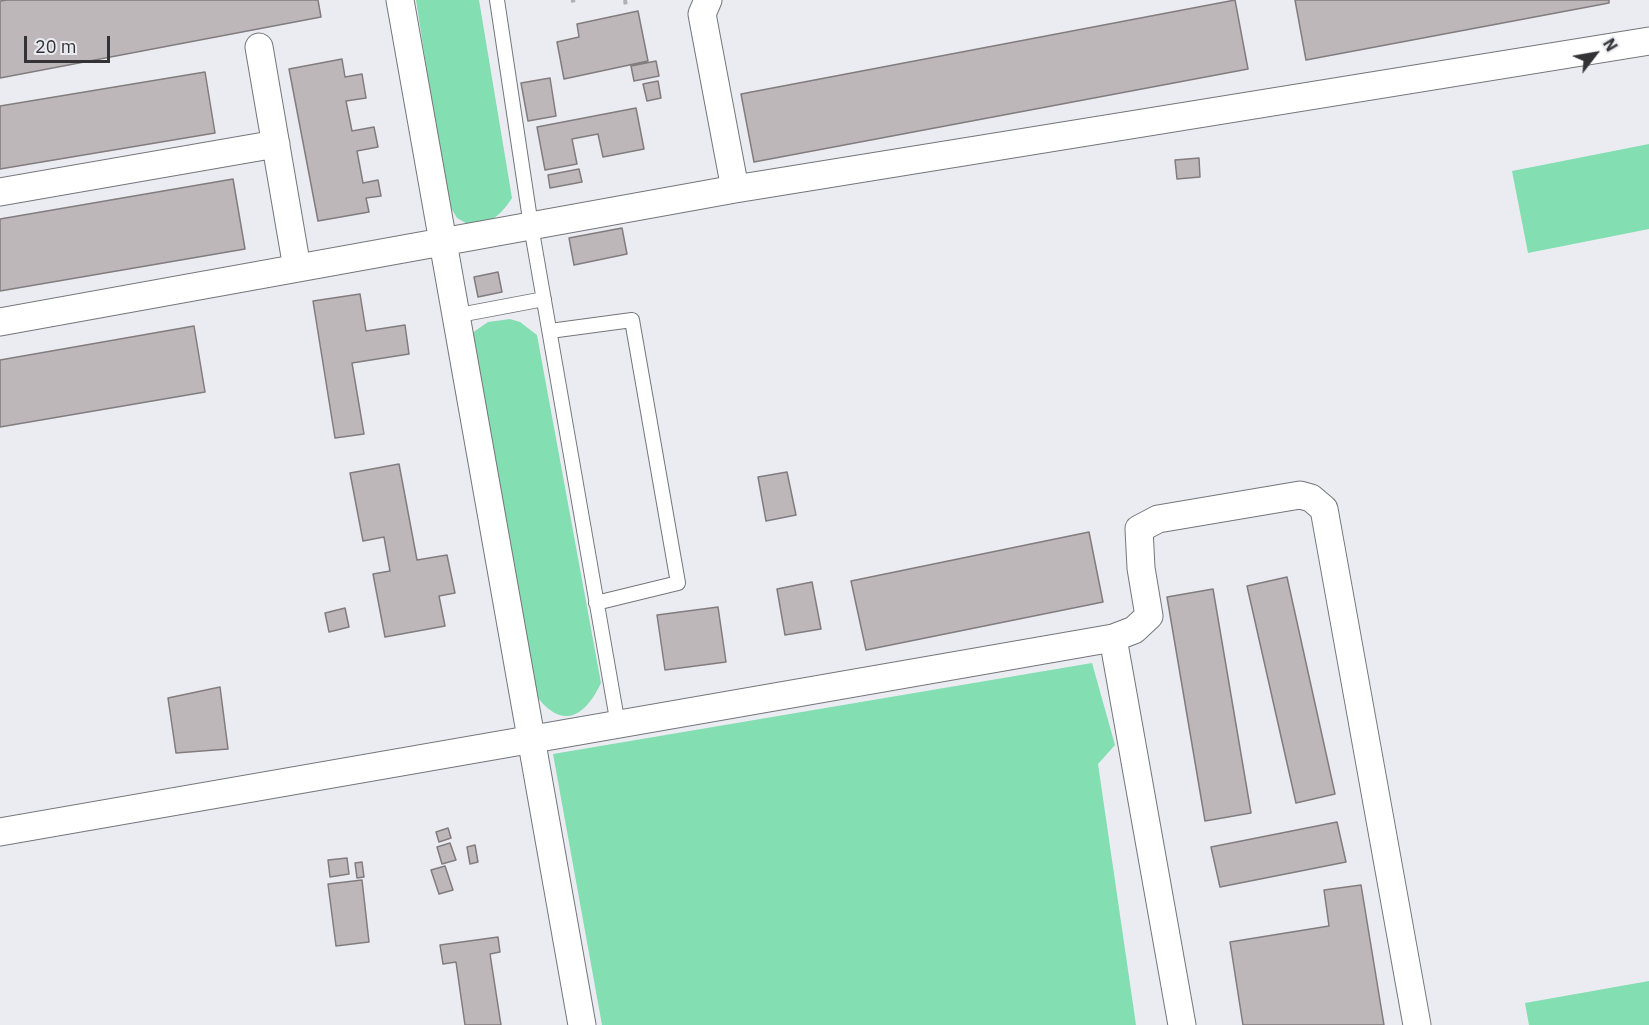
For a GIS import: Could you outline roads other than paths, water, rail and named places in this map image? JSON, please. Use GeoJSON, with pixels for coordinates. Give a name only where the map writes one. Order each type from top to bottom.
{"type":"FeatureCollection","features":[{"type":"Feature","properties":{"kind":"street"},"geometry":{"type":"LineString","coordinates":[[400,0],[454,316],[534,739],[582,1025]]}},
{"type":"Feature","properties":{"kind":"street"},"geometry":{"type":"LineString","coordinates":[[708,0],[702,14],[735,189]]}},
{"type":"Feature","properties":{"kind":"street"},"geometry":{"type":"LineString","coordinates":[[0,322],[735,189],[1649,41]]}},
{"type":"Feature","properties":{"kind":"street"},"geometry":{"type":"LineString","coordinates":[[259,47],[297,268]]}},
{"type":"Feature","properties":{"kind":"street"},"geometry":{"type":"LineString","coordinates":[[0,192],[276,144]]}},
{"type":"Feature","properties":{"kind":"street"},"geometry":{"type":"LineString","coordinates":[[0,832],[1113,638],[1134,630],[1149,616],[1141,568],[1139,529],[1158,519],[1300,495],[1311,498],[1324,509],[1417,1025]]}},
{"type":"Feature","properties":{"kind":"street"},"geometry":{"type":"LineString","coordinates":[[1113,638],[1182,1025]]}},
{"type":"Feature","properties":{"kind":"lane"},"geometry":{"type":"LineString","coordinates":[[497,0],[531,226],[618,724]]}},
{"type":"Feature","properties":{"kind":"lane"},"geometry":{"type":"LineString","coordinates":[[454,316],[544,299]]}},
{"type":"Feature","properties":{"kind":"lane"},"geometry":{"type":"LineString","coordinates":[[550,331],[632,320],[676,572],[678,584],[596,603]]}}]}
